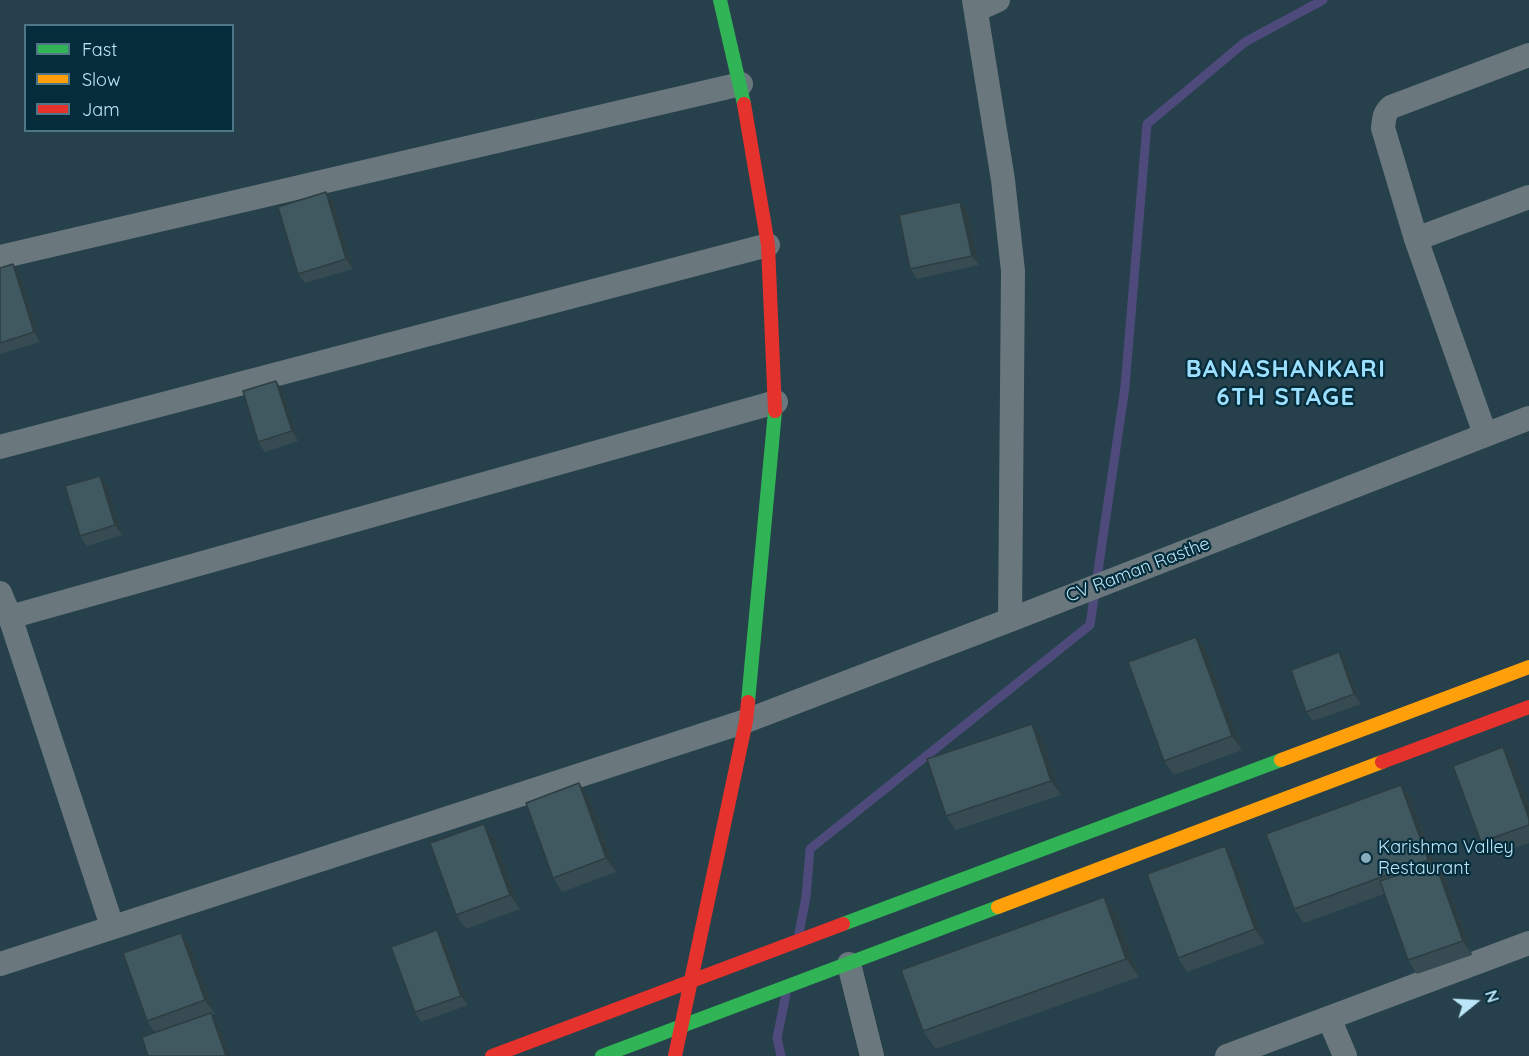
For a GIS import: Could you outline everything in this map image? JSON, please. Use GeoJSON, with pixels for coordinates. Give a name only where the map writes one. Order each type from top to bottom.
{"type":"FeatureCollection","features":[{"type":"Feature","properties":{"kind":"main road"},"geometry":{"type":"LineString","coordinates":[[675,1056],[746,721],[776,402],[768,245],[741,84],[720,0]]}},
{"type":"Feature","properties":{"kind":"main road"},"geometry":{"type":"LineString","coordinates":[[492,1056],[1529,667]]}},
{"type":"Feature","properties":{"kind":"main road"},"geometry":{"type":"LineString","coordinates":[[602,1056],[1529,707]]}},
{"type":"Feature","properties":{"kind":"street"},"geometry":{"type":"LineString","coordinates":[[983,3],[1013,271],[1010,620]]}},
{"type":"Feature","properties":{"kind":"street"},"geometry":{"type":"LineString","coordinates":[[1485,434],[1416,239],[1383,128],[1386,111],[1391,107],[1529,55]]}},
{"type":"Feature","properties":{"kind":"street"},"geometry":{"type":"LineString","coordinates":[[0,257],[741,84]]}},
{"type":"Feature","properties":{"kind":"street"},"geometry":{"type":"LineString","coordinates":[[1416,239],[1529,197]]}},
{"type":"Feature","properties":{"kind":"street"},"geometry":{"type":"LineString","coordinates":[[0,447],[768,245]]}},
{"type":"Feature","properties":{"kind":"street"},"geometry":{"type":"LineString","coordinates":[[10,617],[776,402]]}},
{"type":"Feature","properties":{"kind":"street","name":"CV Raman Rasthe"},"geometry":{"type":"LineString","coordinates":[[0,964],[746,721],[1529,418]]}},
{"type":"Feature","properties":{"kind":"street"},"geometry":{"type":"LineString","coordinates":[[0,593],[10,617],[112,926]]}},
{"type":"Feature","properties":{"kind":"street"},"geometry":{"type":"LineString","coordinates":[[1227,1056],[1529,944]]}},
{"type":"Feature","properties":{"kind":"street"},"geometry":{"type":"LineString","coordinates":[[849,964],[872,1056]]}},
{"type":"Feature","properties":{"kind":"street"},"geometry":{"type":"LineString","coordinates":[[1329,1018],[1345,1056]]}},
{"type":"Feature","properties":{"kind":"building"},"geometry":{"type":"Polygon","coordinates":[[[326,192],[346,259],[298,274],[278,207],[326,192]]]}},
{"type":"Feature","properties":{"kind":"building"},"geometry":{"type":"Polygon","coordinates":[[[960,202],[972,256],[910,269],[899,215],[960,202]]]}},
{"type":"Feature","properties":{"kind":"building"},"geometry":{"type":"Polygon","coordinates":[[[13,264],[34,332],[0,343],[0,268],[13,264]]]}},
{"type":"Feature","properties":{"kind":"building"},"geometry":{"type":"Polygon","coordinates":[[[276,381],[292,431],[258,442],[243,391],[276,381]]]}},
{"type":"Feature","properties":{"kind":"building"},"geometry":{"type":"Polygon","coordinates":[[[100,476],[115,525],[80,536],[65,486],[100,476]]]}},
{"type":"Feature","properties":{"kind":"building"},"geometry":{"type":"Polygon","coordinates":[[[1196,637],[1232,736],[1164,761],[1128,662],[1196,637]]]}},
{"type":"Feature","properties":{"kind":"building"},"geometry":{"type":"Polygon","coordinates":[[[1339,652],[1354,694],[1306,712],[1291,670],[1339,652]]]}},
{"type":"Feature","properties":{"kind":"building"},"geometry":{"type":"Polygon","coordinates":[[[1032,724],[1051,781],[946,816],[927,759],[1032,724]]]}},
{"type":"Feature","properties":{"kind":"building"},"geometry":{"type":"Polygon","coordinates":[[[1503,747],[1529,819],[1529,825],[1481,842],[1453,766],[1503,747]]]}},
{"type":"Feature","properties":{"kind":"building"},"geometry":{"type":"Polygon","coordinates":[[[579,783],[606,858],[553,878],[526,803],[579,783]]]}},
{"type":"Feature","properties":{"kind":"building"},"geometry":{"type":"Polygon","coordinates":[[[1401,785],[1428,860],[1294,909],[1266,834],[1401,785]]]}},
{"type":"Feature","properties":{"kind":"building"},"geometry":{"type":"Polygon","coordinates":[[[484,824],[510,895],[456,915],[430,843],[484,824]]]}},
{"type":"Feature","properties":{"kind":"building"},"geometry":{"type":"Polygon","coordinates":[[[1225,846],[1255,929],[1178,958],[1147,874],[1225,846]]]}},
{"type":"Feature","properties":{"kind":"building"},"geometry":{"type":"Polygon","coordinates":[[[1435,862],[1463,941],[1408,960],[1380,881],[1435,862]]]}},
{"type":"Feature","properties":{"kind":"building"},"geometry":{"type":"Polygon","coordinates":[[[1104,897],[1126,959],[923,1031],[901,970],[1104,897]]]}},
{"type":"Feature","properties":{"kind":"building"},"geometry":{"type":"Polygon","coordinates":[[[437,930],[461,996],[415,1012],[391,947],[437,930]]]}},
{"type":"Feature","properties":{"kind":"building"},"geometry":{"type":"Polygon","coordinates":[[[181,933],[205,1000],[147,1021],[123,953],[181,933]]]}},
{"type":"Feature","properties":{"kind":"building"},"geometry":{"type":"Polygon","coordinates":[[[211,1013],[226,1056],[148,1056],[142,1037],[211,1013]]]}},
{"type":"Feature","properties":{"kind":"waterway"},"geometry":{"type":"LineString","coordinates":[[799,933],[806,897],[810,849],[1090,625],[1125,387],[1147,124],[1245,42],[1323,0]]}},
{"type":"Feature","properties":{"kind":"waterway"},"geometry":{"type":"LineString","coordinates":[[781,1056],[777,1038],[786,994]]}},
{"type":"Feature","properties":{"kind":"traffic: fast"},"geometry":{"type":"LineString","coordinates":[[720,0],[744,104]]}},
{"type":"Feature","properties":{"kind":"traffic: fast"},"geometry":{"type":"LineString","coordinates":[[748,702],[775,411]]}},
{"type":"Feature","properties":{"kind":"traffic: fast"},"geometry":{"type":"LineString","coordinates":[[843,924],[1281,760]]}},
{"type":"Feature","properties":{"kind":"traffic: fast"},"geometry":{"type":"LineString","coordinates":[[602,1056],[998,907]]}},
{"type":"Feature","properties":{"kind":"traffic: slow"},"geometry":{"type":"LineString","coordinates":[[1281,760],[1529,667]]}},
{"type":"Feature","properties":{"kind":"traffic: slow"},"geometry":{"type":"LineString","coordinates":[[998,907],[1382,762]]}},
{"type":"Feature","properties":{"kind":"traffic: jam"},"geometry":{"type":"LineString","coordinates":[[744,104],[768,245],[775,411]]}},
{"type":"Feature","properties":{"kind":"traffic: jam"},"geometry":{"type":"LineString","coordinates":[[675,1056],[746,721],[748,702]]}},
{"type":"Feature","properties":{"kind":"traffic: jam"},"geometry":{"type":"LineString","coordinates":[[1382,762],[1529,707]]}},
{"type":"Feature","properties":{"kind":"traffic: jam"},"geometry":{"type":"LineString","coordinates":[[492,1056],[843,924]]}},
{"type":"Feature","properties":{"kind":"place","name":"Karishma Valley Restaurant"},"geometry":{"type":"Point","coordinates":[1366,858]}},
{"type":"Feature","properties":{"kind":"district","name":"BANASHANKARI 6TH STAGE"},"geometry":{"type":"Point","coordinates":[1286,384]}}]}
